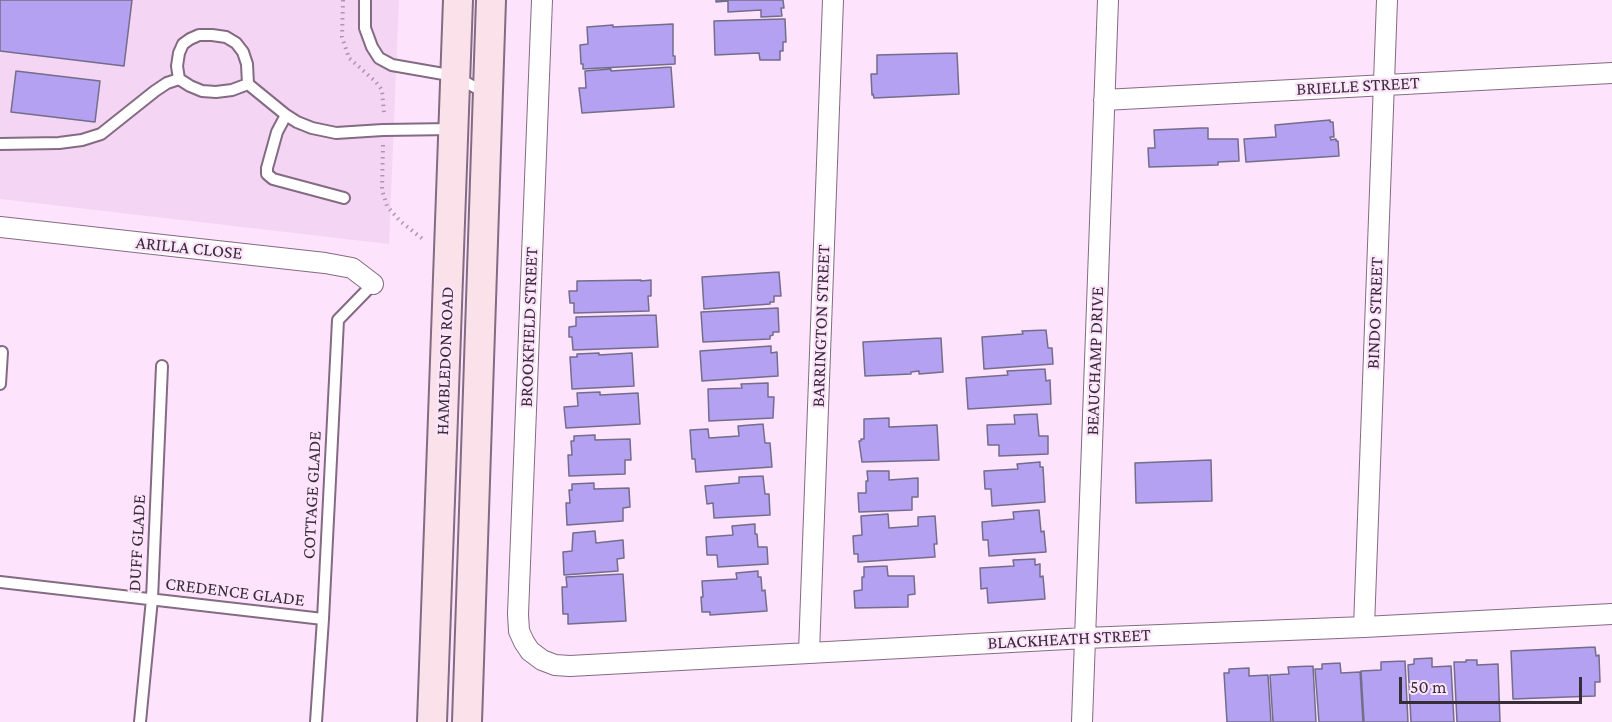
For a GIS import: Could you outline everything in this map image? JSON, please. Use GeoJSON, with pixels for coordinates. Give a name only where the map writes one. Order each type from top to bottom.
{"type":"FeatureCollection","features":[{"type":"Feature","properties":{"kind":"main road","name":"HAMBLEDON ROAD"},"geometry":{"type":"LineString","coordinates":[[432,722],[458,0]]}},
{"type":"Feature","properties":{"kind":"main road","name":"HAMBLEDON ROAD"},"geometry":{"type":"LineString","coordinates":[[467,722],[491,0]]}},
{"type":"Feature","properties":{"kind":"street","name":"BROOKFIELD STREET"},"geometry":{"type":"LineString","coordinates":[[530,651],[519,631],[518,614],[542,0]]}},
{"type":"Feature","properties":{"kind":"street","name":"BARRINGTON STREET"},"geometry":{"type":"LineString","coordinates":[[809,652],[832,0]]}},
{"type":"Feature","properties":{"kind":"street","name":"BEAUCHAMP DRIVE"},"geometry":{"type":"LineString","coordinates":[[1082,722],[1108,0]]}},
{"type":"Feature","properties":{"kind":"street","name":"BINDO STREET"},"geometry":{"type":"LineString","coordinates":[[1364,627],[1387,0]]}},
{"type":"Feature","properties":{"kind":"street","name":"BRIELLE STREET"},"geometry":{"type":"LineString","coordinates":[[1104,100],[1612,74]]}},
{"type":"Feature","properties":{"kind":"street","name":"ARILLA CLOSE"},"geometry":{"type":"LineString","coordinates":[[0,227],[326,263],[352,268],[373,284]]}},
{"type":"Feature","properties":{"kind":"street","name":"BLACKHEATH STREET"},"geometry":{"type":"LineString","coordinates":[[530,651],[542,660],[555,665],[570,666],[1085,638],[1612,615]]}},
{"type":"Feature","properties":{"kind":"lane"},"geometry":{"type":"LineString","coordinates":[[365,0],[365,28],[379,58],[392,65],[455,76],[488,94]]}},
{"type":"Feature","properties":{"kind":"lane"},"geometry":{"type":"LineString","coordinates":[[248,84],[232,90],[216,92],[202,91],[190,86],[179,79],[177,66],[183,44],[199,35],[226,37],[236,43],[243,52],[247,64],[248,84],[286,115],[312,128],[336,133],[454,129]]}},
{"type":"Feature","properties":{"kind":"lane"},"geometry":{"type":"LineString","coordinates":[[0,144],[59,143],[82,140],[101,134],[155,91],[179,79]]}},
{"type":"Feature","properties":{"kind":"lane"},"geometry":{"type":"LineString","coordinates":[[286,115],[277,132],[267,174],[273,179],[344,198]]}},
{"type":"Feature","properties":{"kind":"lane","name":"COTTAGE GLADE"},"geometry":{"type":"LineString","coordinates":[[316,722],[338,320],[373,284]]}},
{"type":"Feature","properties":{"kind":"lane"},"geometry":{"type":"LineString","coordinates":[[0,384],[2,352]]}},
{"type":"Feature","properties":{"kind":"lane","name":"DUFF GLADE"},"geometry":{"type":"LineString","coordinates":[[140,722],[152,599],[162,366]]}},
{"type":"Feature","properties":{"kind":"lane","name":"CREDENCE GLADE"},"geometry":{"type":"LineString","coordinates":[[0,582],[323,619]]}},
{"type":"Feature","properties":{"kind":"path"},"geometry":{"type":"LineString","coordinates":[[343,0],[342,37],[349,58],[382,90],[384,104],[382,190],[387,206],[426,243]]}},
{"type":"Feature","properties":{"kind":"shaded area"},"geometry":{"type":"Polygon","coordinates":[[[0,0],[399,0],[389,244],[0,199],[0,0]]]}},
{"type":"Feature","properties":{"kind":"building"},"geometry":{"type":"Polygon","coordinates":[[[0,0],[132,0],[124,66],[0,51],[0,0]]]}},
{"type":"Feature","properties":{"kind":"building"},"geometry":{"type":"Polygon","coordinates":[[[716,0],[783,0],[784,8],[781,8],[782,16],[761,17],[761,10],[728,12],[728,1],[716,2],[716,0]]]}},
{"type":"Feature","properties":{"kind":"building"},"geometry":{"type":"Polygon","coordinates":[[[785,19],[786,42],[783,42],[783,51],[780,51],[780,60],[760,60],[759,53],[715,55],[714,21],[785,19]]]}},
{"type":"Feature","properties":{"kind":"building"},"geometry":{"type":"Polygon","coordinates":[[[673,24],[675,64],[583,69],[580,45],[588,44],[587,27],[673,24]]]}},
{"type":"Feature","properties":{"kind":"building"},"geometry":{"type":"Polygon","coordinates":[[[957,53],[959,94],[874,98],[872,95],[871,74],[877,74],[877,55],[957,53]]]}},
{"type":"Feature","properties":{"kind":"building"},"geometry":{"type":"Polygon","coordinates":[[[671,67],[674,107],[582,113],[579,88],[586,88],[585,71],[671,67]]]}},
{"type":"Feature","properties":{"kind":"building"},"geometry":{"type":"Polygon","coordinates":[[[16,71],[100,81],[95,122],[11,112],[16,71]]]}},
{"type":"Feature","properties":{"kind":"building"},"geometry":{"type":"Polygon","coordinates":[[[1330,120],[1333,122],[1334,137],[1330,137],[1331,140],[1338,141],[1339,156],[1246,162],[1244,139],[1276,137],[1275,125],[1330,120]]]}},
{"type":"Feature","properties":{"kind":"building"},"geometry":{"type":"Polygon","coordinates":[[[1208,128],[1208,139],[1238,139],[1239,161],[1218,162],[1218,165],[1149,167],[1148,148],[1155,148],[1154,130],[1208,128]]]}},
{"type":"Feature","properties":{"kind":"building"},"geometry":{"type":"Polygon","coordinates":[[[779,272],[781,296],[774,296],[774,302],[770,304],[704,309],[702,277],[779,272]]]}},
{"type":"Feature","properties":{"kind":"building"},"geometry":{"type":"Polygon","coordinates":[[[651,280],[651,296],[648,296],[649,311],[574,313],[574,303],[570,303],[569,291],[577,291],[577,281],[651,280]]]}},
{"type":"Feature","properties":{"kind":"building"},"geometry":{"type":"Polygon","coordinates":[[[778,308],[779,332],[773,332],[770,339],[703,342],[701,312],[778,308]]]}},
{"type":"Feature","properties":{"kind":"building"},"geometry":{"type":"Polygon","coordinates":[[[656,315],[658,347],[573,350],[569,327],[576,326],[576,317],[656,315]]]}},
{"type":"Feature","properties":{"kind":"building"},"geometry":{"type":"Polygon","coordinates":[[[1046,330],[1048,348],[1052,348],[1053,364],[984,369],[982,337],[1046,330]]]}},
{"type":"Feature","properties":{"kind":"building"},"geometry":{"type":"Polygon","coordinates":[[[941,338],[943,372],[919,374],[919,371],[911,372],[911,374],[865,376],[863,342],[941,338]]]}},
{"type":"Feature","properties":{"kind":"building"},"geometry":{"type":"Polygon","coordinates":[[[771,346],[771,353],[777,352],[778,376],[702,381],[700,351],[771,346]]]}},
{"type":"Feature","properties":{"kind":"building"},"geometry":{"type":"Polygon","coordinates":[[[599,353],[599,355],[632,353],[634,386],[572,389],[570,357],[577,357],[577,354],[599,353]]]}},
{"type":"Feature","properties":{"kind":"building"},"geometry":{"type":"Polygon","coordinates":[[[1045,369],[1046,381],[1050,380],[1051,404],[968,409],[966,378],[1008,375],[1007,371],[1045,369]]]}},
{"type":"Feature","properties":{"kind":"building"},"geometry":{"type":"Polygon","coordinates":[[[768,383],[768,397],[774,397],[773,418],[709,421],[708,389],[742,388],[741,384],[768,383]]]}},
{"type":"Feature","properties":{"kind":"building"},"geometry":{"type":"Polygon","coordinates":[[[600,392],[600,395],[638,393],[640,424],[566,428],[564,407],[578,406],[577,393],[600,392]]]}},
{"type":"Feature","properties":{"kind":"building"},"geometry":{"type":"Polygon","coordinates":[[[1037,414],[1039,436],[1048,436],[1048,454],[999,456],[999,445],[988,445],[987,425],[1015,424],[1014,415],[1037,414]]]}},
{"type":"Feature","properties":{"kind":"building"},"geometry":{"type":"Polygon","coordinates":[[[889,418],[889,427],[937,425],[939,460],[862,462],[859,441],[864,439],[864,419],[889,418]]]}},
{"type":"Feature","properties":{"kind":"building"},"geometry":{"type":"Polygon","coordinates":[[[763,424],[765,443],[770,443],[772,467],[696,472],[695,459],[692,459],[690,430],[708,429],[709,438],[739,436],[738,426],[763,424]]]}},
{"type":"Feature","properties":{"kind":"building"},"geometry":{"type":"Polygon","coordinates":[[[595,435],[595,440],[630,439],[631,460],[625,460],[625,474],[569,476],[568,455],[572,455],[571,441],[574,441],[574,436],[595,435]]]}},
{"type":"Feature","properties":{"kind":"building"},"geometry":{"type":"Polygon","coordinates":[[[1211,460],[1212,501],[1136,503],[1135,463],[1211,460]]]}},
{"type":"Feature","properties":{"kind":"building"},"geometry":{"type":"Polygon","coordinates":[[[1040,462],[1040,467],[1043,467],[1045,502],[992,506],[991,489],[985,489],[984,471],[1018,469],[1017,464],[1040,462]]]}},
{"type":"Feature","properties":{"kind":"building"},"geometry":{"type":"Polygon","coordinates":[[[867,471],[889,471],[889,480],[918,478],[918,497],[912,497],[912,510],[859,512],[858,493],[866,493],[867,471]]]}},
{"type":"Feature","properties":{"kind":"building"},"geometry":{"type":"Polygon","coordinates":[[[763,476],[765,494],[769,494],[770,515],[714,518],[713,503],[707,504],[705,486],[739,483],[739,477],[763,476]]]}},
{"type":"Feature","properties":{"kind":"building"},"geometry":{"type":"Polygon","coordinates":[[[594,483],[594,489],[629,488],[630,507],[623,508],[623,521],[567,525],[566,503],[570,503],[569,490],[572,490],[572,484],[594,483]]]}},
{"type":"Feature","properties":{"kind":"building"},"geometry":{"type":"Polygon","coordinates":[[[1039,510],[1046,552],[989,556],[988,540],[983,540],[982,522],[1014,519],[1013,512],[1039,510]]]}},
{"type":"Feature","properties":{"kind":"building"},"geometry":{"type":"Polygon","coordinates":[[[888,514],[889,528],[918,526],[918,517],[935,516],[937,544],[934,544],[935,557],[858,562],[858,554],[854,554],[853,536],[862,535],[861,516],[888,514]]]}},
{"type":"Feature","properties":{"kind":"building"},"geometry":{"type":"Polygon","coordinates":[[[755,524],[758,547],[767,547],[768,564],[718,567],[717,555],[707,555],[706,537],[733,535],[732,526],[755,524]]]}},
{"type":"Feature","properties":{"kind":"building"},"geometry":{"type":"Polygon","coordinates":[[[595,531],[596,543],[623,540],[624,558],[617,559],[618,571],[564,575],[563,552],[572,551],[573,533],[595,531]]]}},
{"type":"Feature","properties":{"kind":"building"},"geometry":{"type":"Polygon","coordinates":[[[1035,559],[1035,565],[1040,564],[1040,577],[1043,576],[1045,599],[988,603],[987,588],[981,589],[980,568],[1014,566],[1013,560],[1035,559]]]}},
{"type":"Feature","properties":{"kind":"building"},"geometry":{"type":"Polygon","coordinates":[[[887,566],[888,576],[914,576],[915,594],[908,595],[908,607],[855,608],[854,591],[862,590],[864,567],[887,566]]]}},
{"type":"Feature","properties":{"kind":"building"},"geometry":{"type":"Polygon","coordinates":[[[758,571],[762,591],[765,590],[767,611],[710,615],[710,612],[702,612],[702,581],[737,579],[736,573],[758,571]]]}},
{"type":"Feature","properties":{"kind":"building"},"geometry":{"type":"Polygon","coordinates":[[[623,574],[626,621],[568,624],[568,614],[563,614],[562,587],[567,587],[566,577],[623,574]]]}},
{"type":"Feature","properties":{"kind":"building"},"geometry":{"type":"Polygon","coordinates":[[[1595,647],[1596,656],[1599,655],[1600,682],[1595,682],[1595,696],[1513,699],[1511,651],[1595,647]]]}},
{"type":"Feature","properties":{"kind":"building"},"geometry":{"type":"Polygon","coordinates":[[[1432,658],[1432,667],[1451,666],[1454,722],[1411,722],[1408,665],[1414,664],[1414,659],[1432,658]]]}},
{"type":"Feature","properties":{"kind":"building"},"geometry":{"type":"Polygon","coordinates":[[[1466,660],[1477,660],[1477,665],[1498,664],[1500,722],[1457,722],[1454,662],[1466,662],[1466,660]]]}},
{"type":"Feature","properties":{"kind":"building"},"geometry":{"type":"Polygon","coordinates":[[[1405,661],[1408,722],[1364,722],[1361,671],[1381,670],[1381,662],[1405,661]]]}},
{"type":"Feature","properties":{"kind":"building"},"geometry":{"type":"Polygon","coordinates":[[[1340,663],[1341,673],[1360,672],[1363,722],[1319,722],[1315,669],[1322,669],[1322,664],[1340,663]]]}},
{"type":"Feature","properties":{"kind":"building"},"geometry":{"type":"Polygon","coordinates":[[[1313,666],[1316,722],[1273,722],[1270,675],[1289,674],[1288,667],[1313,666]]]}},
{"type":"Feature","properties":{"kind":"building"},"geometry":{"type":"Polygon","coordinates":[[[1249,668],[1249,676],[1268,675],[1271,722],[1227,722],[1224,673],[1229,673],[1229,669],[1249,668]]]}}]}
